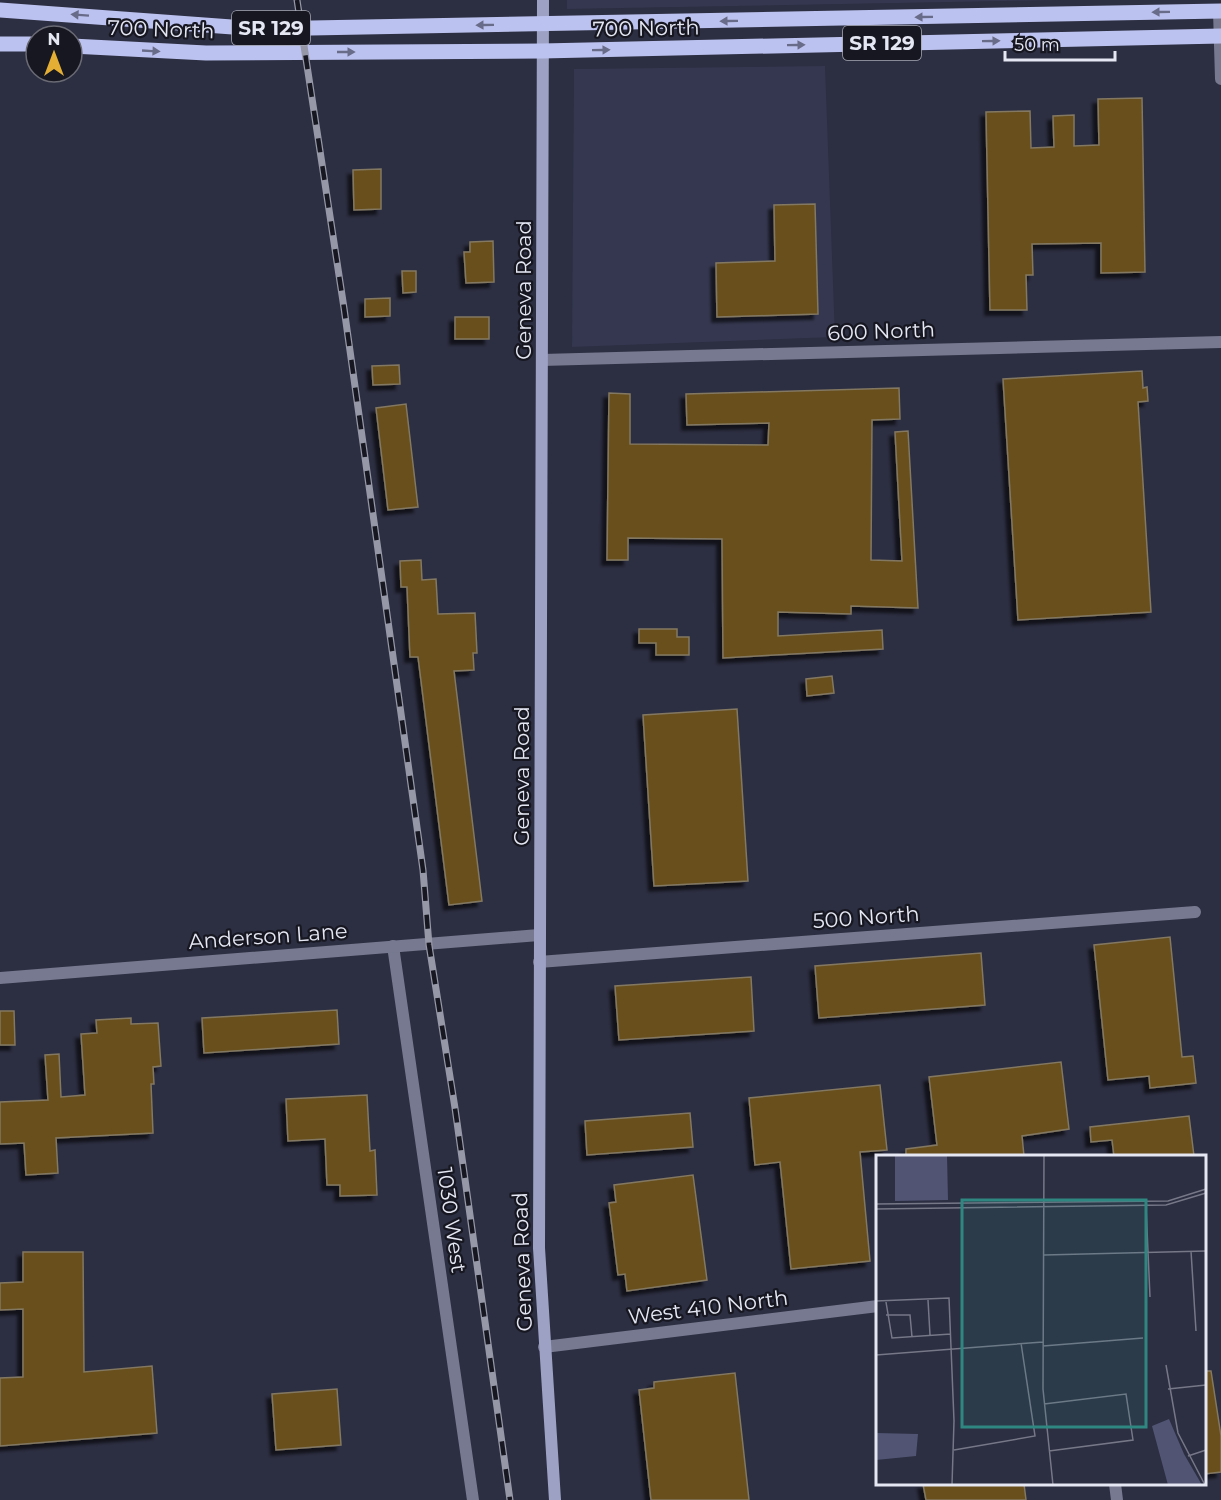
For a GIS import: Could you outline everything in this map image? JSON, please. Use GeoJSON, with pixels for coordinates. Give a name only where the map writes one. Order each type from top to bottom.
{"type":"FeatureCollection","features":[{"type":"Feature","properties":{"kind":"main road"},"geometry":{"type":"LineString","coordinates":[[543,0],[543,24]]}},
{"type":"Feature","properties":{"kind":"main road","name":"700 North"},"geometry":{"type":"LineString","coordinates":[[0,10],[258,29],[1220,11]]}},
{"type":"Feature","properties":{"kind":"main road","name":"Geneva Road"},"geometry":{"type":"LineString","coordinates":[[543,24],[539,1248],[555,1500]]}},
{"type":"Feature","properties":{"kind":"main road","name":"700 North"},"geometry":{"type":"LineString","coordinates":[[84,47],[206,53],[542,51],[1220,36]]}},
{"type":"Feature","properties":{"kind":"main road"},"geometry":{"type":"LineString","coordinates":[[0,44],[24,44]]}},
{"type":"Feature","properties":{"kind":"street"},"geometry":{"type":"LineString","coordinates":[[1220,11],[1221,80]]}},
{"type":"Feature","properties":{"kind":"street","name":"600 North"},"geometry":{"type":"LineString","coordinates":[[542,360],[1221,342]]}},
{"type":"Feature","properties":{"kind":"street","name":"500 North"},"geometry":{"type":"LineString","coordinates":[[539,962],[1195,912]]}},
{"type":"Feature","properties":{"kind":"street","name":"Anderson Lane"},"geometry":{"type":"LineString","coordinates":[[0,978],[539,935]]}},
{"type":"Feature","properties":{"kind":"street","name":"1030 West"},"geometry":{"type":"LineString","coordinates":[[393,946],[473,1500]]}},
{"type":"Feature","properties":{"kind":"street","name":"West 410 North"},"geometry":{"type":"LineString","coordinates":[[544,1347],[876,1306]]}},
{"type":"Feature","properties":{"kind":"street"},"geometry":{"type":"LineString","coordinates":[[1115,1485],[1117,1500]]}},
{"type":"Feature","properties":{"kind":"shaded area"},"geometry":{"type":"Polygon","coordinates":[[[567,0],[1064,0],[567,9],[567,0]]]}},
{"type":"Feature","properties":{"kind":"shaded area"},"geometry":{"type":"Polygon","coordinates":[[[825,66],[835,337],[572,347],[574,69],[825,66]]]}},
{"type":"Feature","properties":{"kind":"building"},"geometry":{"type":"Polygon","coordinates":[[[1142,98],[1145,272],[1101,273],[1101,243],[1032,244],[1033,275],[1026,275],[1027,310],[990,310],[986,112],[1030,111],[1031,148],[1054,147],[1053,116],[1074,115],[1074,146],[1099,145],[1098,99],[1142,98]]]}},
{"type":"Feature","properties":{"kind":"building"},"geometry":{"type":"Polygon","coordinates":[[[381,169],[381,209],[354,210],[353,170],[381,169]]]}},
{"type":"Feature","properties":{"kind":"building"},"geometry":{"type":"Polygon","coordinates":[[[815,204],[818,314],[717,317],[716,263],[775,261],[774,205],[815,204]]]}},
{"type":"Feature","properties":{"kind":"building"},"geometry":{"type":"Polygon","coordinates":[[[493,241],[494,282],[466,283],[464,252],[470,252],[470,242],[493,241]]]}},
{"type":"Feature","properties":{"kind":"building"},"geometry":{"type":"Polygon","coordinates":[[[402,271],[416,271],[416,292],[403,293],[402,271]]]}},
{"type":"Feature","properties":{"kind":"building"},"geometry":{"type":"Polygon","coordinates":[[[390,298],[390,316],[365,317],[365,299],[390,298]]]}},
{"type":"Feature","properties":{"kind":"building"},"geometry":{"type":"Polygon","coordinates":[[[455,317],[489,317],[489,339],[455,339],[455,317]]]}},
{"type":"Feature","properties":{"kind":"building"},"geometry":{"type":"Polygon","coordinates":[[[399,365],[400,384],[373,385],[372,366],[399,365]]]}},
{"type":"Feature","properties":{"kind":"building"},"geometry":{"type":"Polygon","coordinates":[[[1142,371],[1143,388],[1147,387],[1148,401],[1138,402],[1151,612],[1018,620],[1003,379],[1142,371]]]}},
{"type":"Feature","properties":{"kind":"building"},"geometry":{"type":"Polygon","coordinates":[[[899,388],[900,419],[872,420],[871,560],[902,561],[895,432],[908,431],[918,608],[851,606],[851,614],[778,612],[778,636],[882,630],[883,649],[723,658],[722,539],[628,538],[628,560],[607,560],[609,393],[630,394],[630,444],[768,445],[769,423],[687,425],[686,394],[899,388]]]}},
{"type":"Feature","properties":{"kind":"building"},"geometry":{"type":"Polygon","coordinates":[[[406,404],[418,507],[388,510],[376,408],[406,404]]]}},
{"type":"Feature","properties":{"kind":"building"},"geometry":{"type":"Polygon","coordinates":[[[421,560],[422,580],[436,579],[438,614],[475,613],[477,653],[473,653],[474,670],[454,671],[482,901],[449,905],[418,657],[410,657],[407,587],[401,587],[400,561],[421,560]]]}},
{"type":"Feature","properties":{"kind":"building"},"geometry":{"type":"Polygon","coordinates":[[[639,629],[677,629],[677,637],[689,637],[689,655],[656,655],[656,643],[639,643],[639,629]]]}},
{"type":"Feature","properties":{"kind":"building"},"geometry":{"type":"Polygon","coordinates":[[[832,676],[834,693],[807,696],[806,679],[832,676]]]}},
{"type":"Feature","properties":{"kind":"building"},"geometry":{"type":"Polygon","coordinates":[[[737,709],[748,881],[654,886],[643,715],[737,709]]]}},
{"type":"Feature","properties":{"kind":"building"},"geometry":{"type":"Polygon","coordinates":[[[1170,937],[1182,1057],[1193,1056],[1196,1083],[1150,1088],[1149,1076],[1108,1080],[1094,945],[1170,937]]]}},
{"type":"Feature","properties":{"kind":"building"},"geometry":{"type":"Polygon","coordinates":[[[981,953],[985,1005],[819,1018],[815,966],[981,953]]]}},
{"type":"Feature","properties":{"kind":"building"},"geometry":{"type":"Polygon","coordinates":[[[751,977],[754,1031],[619,1040],[615,986],[751,977]]]}},
{"type":"Feature","properties":{"kind":"building"},"geometry":{"type":"Polygon","coordinates":[[[337,1010],[339,1044],[204,1053],[202,1018],[337,1010]]]}},
{"type":"Feature","properties":{"kind":"building"},"geometry":{"type":"Polygon","coordinates":[[[0,1011],[14,1011],[15,1045],[0,1045],[0,1011]]]}},
{"type":"Feature","properties":{"kind":"building"},"geometry":{"type":"Polygon","coordinates":[[[131,1018],[131,1024],[158,1023],[161,1066],[153,1067],[154,1084],[151,1084],[153,1133],[56,1138],[58,1173],[26,1175],[24,1143],[0,1144],[0,1102],[48,1100],[45,1055],[59,1054],[61,1097],[85,1095],[81,1034],[97,1033],[96,1020],[131,1018]]]}},
{"type":"Feature","properties":{"kind":"building"},"geometry":{"type":"Polygon","coordinates":[[[1061,1062],[1069,1129],[1022,1136],[1024,1155],[906,1155],[906,1149],[937,1145],[929,1077],[1061,1062]]]}},
{"type":"Feature","properties":{"kind":"building"},"geometry":{"type":"Polygon","coordinates":[[[880,1085],[887,1150],[860,1152],[870,1261],[791,1269],[780,1162],[755,1165],[749,1098],[880,1085]]]}},
{"type":"Feature","properties":{"kind":"building"},"geometry":{"type":"Polygon","coordinates":[[[367,1095],[370,1151],[375,1150],[377,1195],[340,1196],[340,1185],[327,1185],[325,1139],[288,1141],[286,1099],[367,1095]]]}},
{"type":"Feature","properties":{"kind":"building"},"geometry":{"type":"Polygon","coordinates":[[[690,1113],[693,1147],[587,1155],[585,1121],[690,1113]]]}},
{"type":"Feature","properties":{"kind":"building"},"geometry":{"type":"Polygon","coordinates":[[[1189,1116],[1194,1155],[1114,1155],[1112,1140],[1091,1142],[1090,1127],[1189,1116]]]}},
{"type":"Feature","properties":{"kind":"building"},"geometry":{"type":"Polygon","coordinates":[[[693,1175],[707,1280],[627,1291],[625,1274],[618,1275],[609,1203],[616,1202],[614,1185],[693,1175]]]}},
{"type":"Feature","properties":{"kind":"building"},"geometry":{"type":"Polygon","coordinates":[[[23,1252],[83,1252],[84,1372],[152,1366],[157,1433],[0,1446],[0,1378],[23,1377],[23,1309],[0,1310],[0,1283],[23,1282],[23,1252]]]}},
{"type":"Feature","properties":{"kind":"building"},"geometry":{"type":"Polygon","coordinates":[[[1206,1371],[1211,1371],[1221,1436],[1221,1472],[1206,1474],[1206,1371]]]}},
{"type":"Feature","properties":{"kind":"building"},"geometry":{"type":"Polygon","coordinates":[[[735,1373],[749,1500],[651,1500],[639,1390],[654,1388],[654,1382],[735,1373]]]}},
{"type":"Feature","properties":{"kind":"building"},"geometry":{"type":"Polygon","coordinates":[[[337,1389],[341,1445],[276,1450],[272,1394],[337,1389]]]}},
{"type":"Feature","properties":{"kind":"building"},"geometry":{"type":"Polygon","coordinates":[[[923,1485],[1024,1485],[1026,1500],[926,1500],[923,1485]]]}},
{"type":"Feature","properties":{"kind":"railway"},"geometry":{"type":"LineString","coordinates":[[297,0],[344,308],[423,870],[429,945],[455,1108],[510,1500]]}}]}
